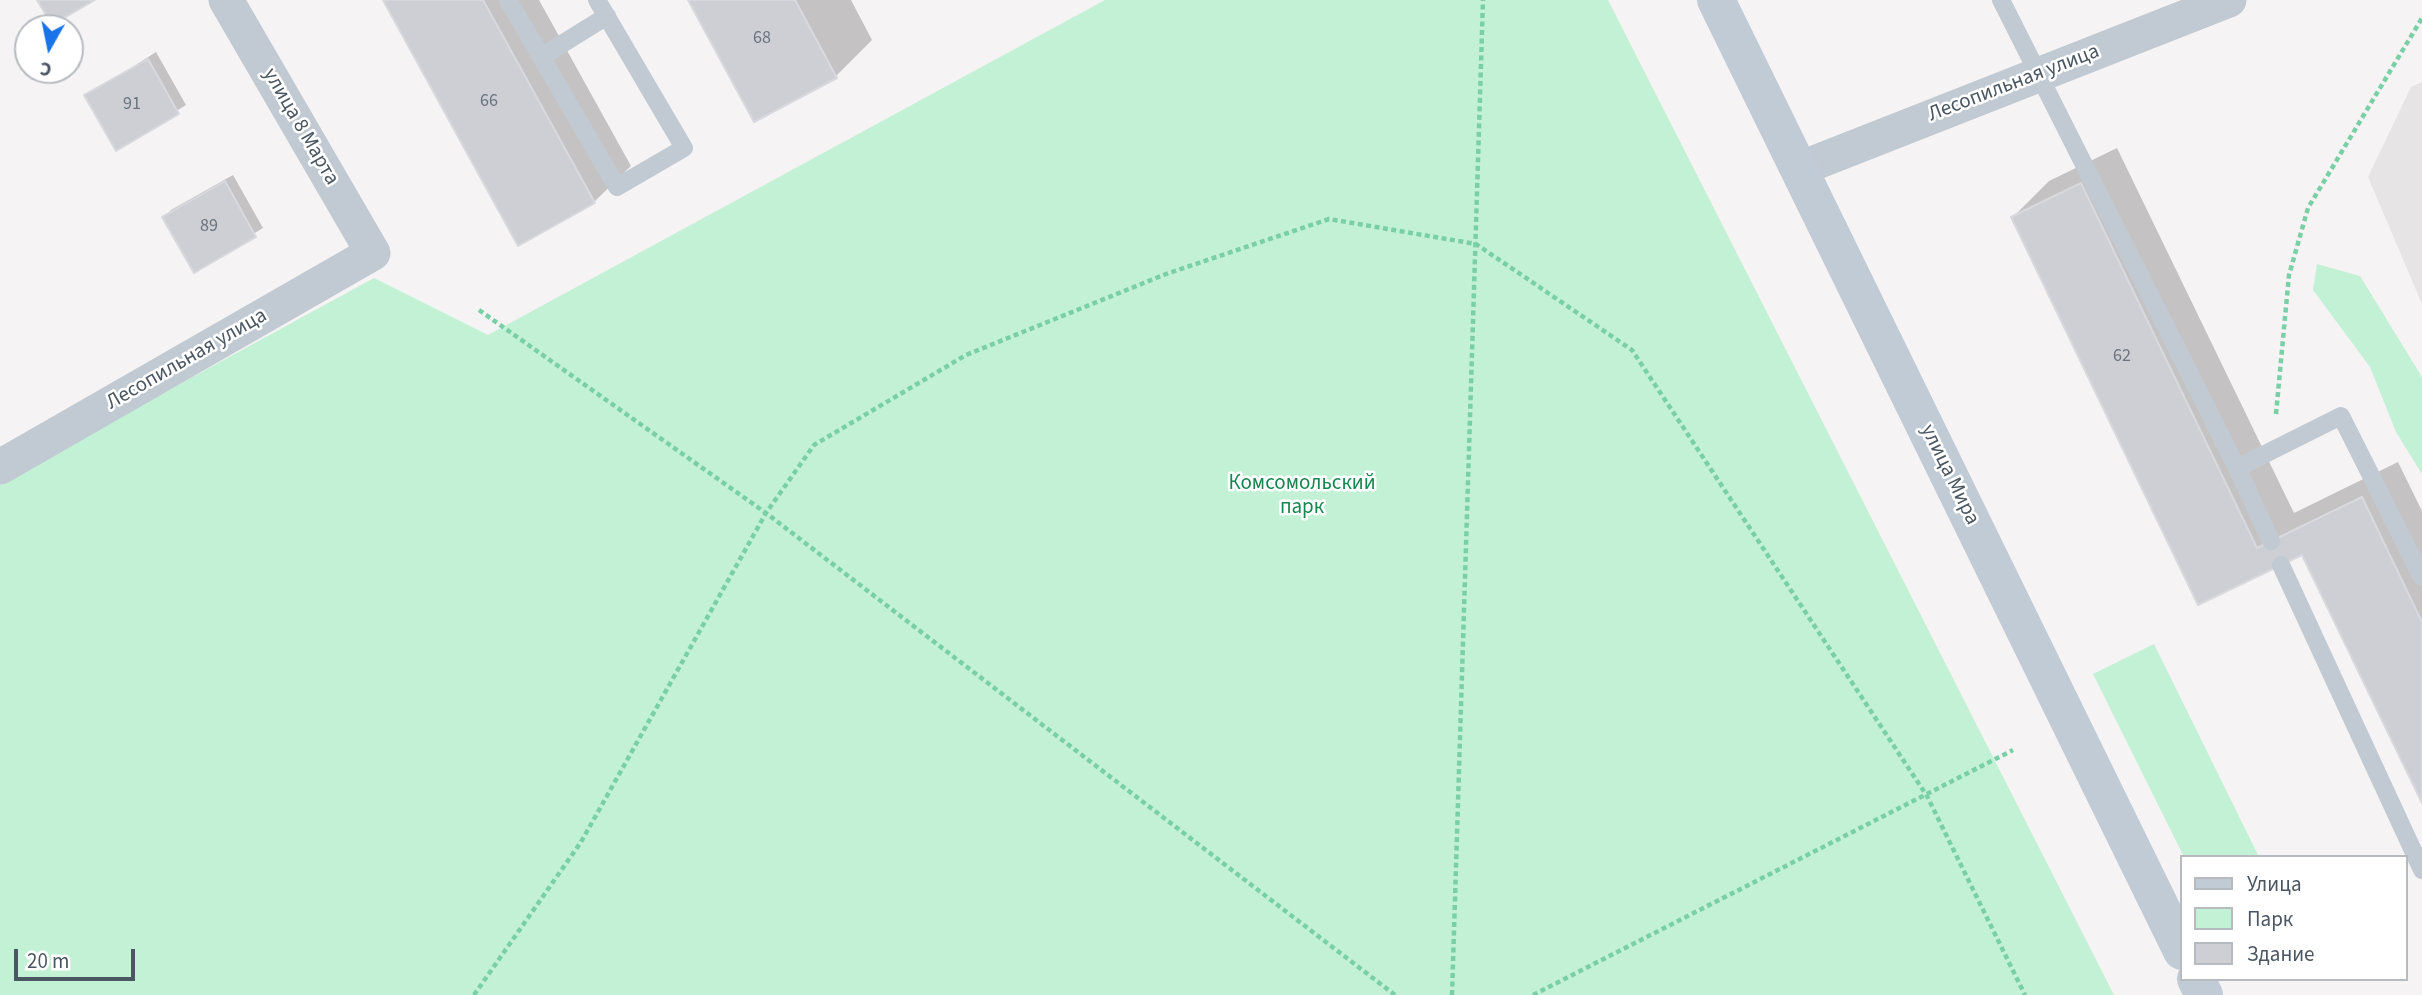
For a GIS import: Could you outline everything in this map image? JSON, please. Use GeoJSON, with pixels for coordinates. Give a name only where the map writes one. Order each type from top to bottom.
{"type":"FeatureCollection","features":[{"type":"Feature","properties":{"kind":"main road","name":"улица Мира"},"geometry":{"type":"LineString","coordinates":[[1716,0],[2180,947]]}},
{"type":"Feature","properties":{"kind":"street","name":"улица 8 Марта"},"geometry":{"type":"LineString","coordinates":[[226,0],[373,253]]}},
{"type":"Feature","properties":{"kind":"street","name":"Лесопильная улица"},"geometry":{"type":"LineString","coordinates":[[1799,169],[2038,74],[2168,12],[2229,0]]}},
{"type":"Feature","properties":{"kind":"street","name":"Лесопильная улица"},"geometry":{"type":"LineString","coordinates":[[0,467],[373,253]]}},
{"type":"Feature","properties":{"kind":"lane"},"geometry":{"type":"LineString","coordinates":[[508,0],[618,187],[684,148],[597,0]]}},
{"type":"Feature","properties":{"kind":"lane"},"geometry":{"type":"LineString","coordinates":[[2001,0],[2237,468],[2271,541]]}},
{"type":"Feature","properties":{"kind":"lane"},"geometry":{"type":"LineString","coordinates":[[541,57],[607,16]]}},
{"type":"Feature","properties":{"kind":"lane"},"geometry":{"type":"LineString","coordinates":[[2237,468],[2341,416],[2422,578]]}},
{"type":"Feature","properties":{"kind":"lane"},"geometry":{"type":"LineString","coordinates":[[2281,565],[2422,870]]}},
{"type":"Feature","properties":{"kind":"path"},"geometry":{"type":"LineString","coordinates":[[1451,995],[1483,0]]}},
{"type":"Feature","properties":{"kind":"path"},"geometry":{"type":"LineString","coordinates":[[2273,450],[2289,275],[2308,208],[2422,18]]}},
{"type":"Feature","properties":{"kind":"path"},"geometry":{"type":"LineString","coordinates":[[474,995],[581,842],[766,513],[814,445],[966,355],[1166,274],[1329,219],[1476,244],[1632,350],[1927,796],[2025,995]]}},
{"type":"Feature","properties":{"kind":"path"},"geometry":{"type":"LineString","coordinates":[[479,310],[766,513],[1395,995]]}},
{"type":"Feature","properties":{"kind":"path"},"geometry":{"type":"LineString","coordinates":[[1533,995],[2013,750]]}},
{"type":"Feature","properties":{"kind":"shaded area"},"geometry":{"type":"Polygon","coordinates":[[[2422,82],[2422,304],[2368,177],[2411,87],[2422,82]]]}},
{"type":"Feature","properties":{"kind":"green space","name":"Комсомольский парк"},"geometry":{"type":"Polygon","coordinates":[[[1105,0],[1608,0],[2114,995],[0,995],[0,482],[374,278],[488,335],[1105,0]]]}},
{"type":"Feature","properties":{"kind":"green space"},"geometry":{"type":"Polygon","coordinates":[[[2317,264],[2360,276],[2422,377],[2422,474],[2396,432],[2370,367],[2313,290],[2317,264]]]}},
{"type":"Feature","properties":{"kind":"green space"},"geometry":{"type":"Polygon","coordinates":[[[2154,644],[2258,855],[2183,855],[2093,674],[2154,644]]]}},
{"type":"Feature","properties":{"kind":"building"},"geometry":{"type":"Polygon","coordinates":[[[37,0],[95,0],[71,14],[45,14],[37,0]]]}},
{"type":"Feature","properties":{"kind":"building"},"geometry":{"type":"Polygon","coordinates":[[[383,0],[483,0],[595,203],[518,246],[383,0]]]}},
{"type":"Feature","properties":{"kind":"building"},"geometry":{"type":"Polygon","coordinates":[[[688,0],[795,0],[837,78],[754,122],[688,0]]]}},
{"type":"Feature","properties":{"kind":"building"},"geometry":{"type":"Polygon","coordinates":[[[148,59],[179,114],[116,151],[84,95],[148,59]]]}},
{"type":"Feature","properties":{"kind":"building"},"geometry":{"type":"Polygon","coordinates":[[[225,181],[256,237],[194,273],[162,217],[225,181]]]}},
{"type":"Feature","properties":{"kind":"building"},"geometry":{"type":"Polygon","coordinates":[[[2081,183],[2257,548],[2362,497],[2422,622],[2422,803],[2302,555],[2198,605],[2011,217],[2081,183]]]}}]}
